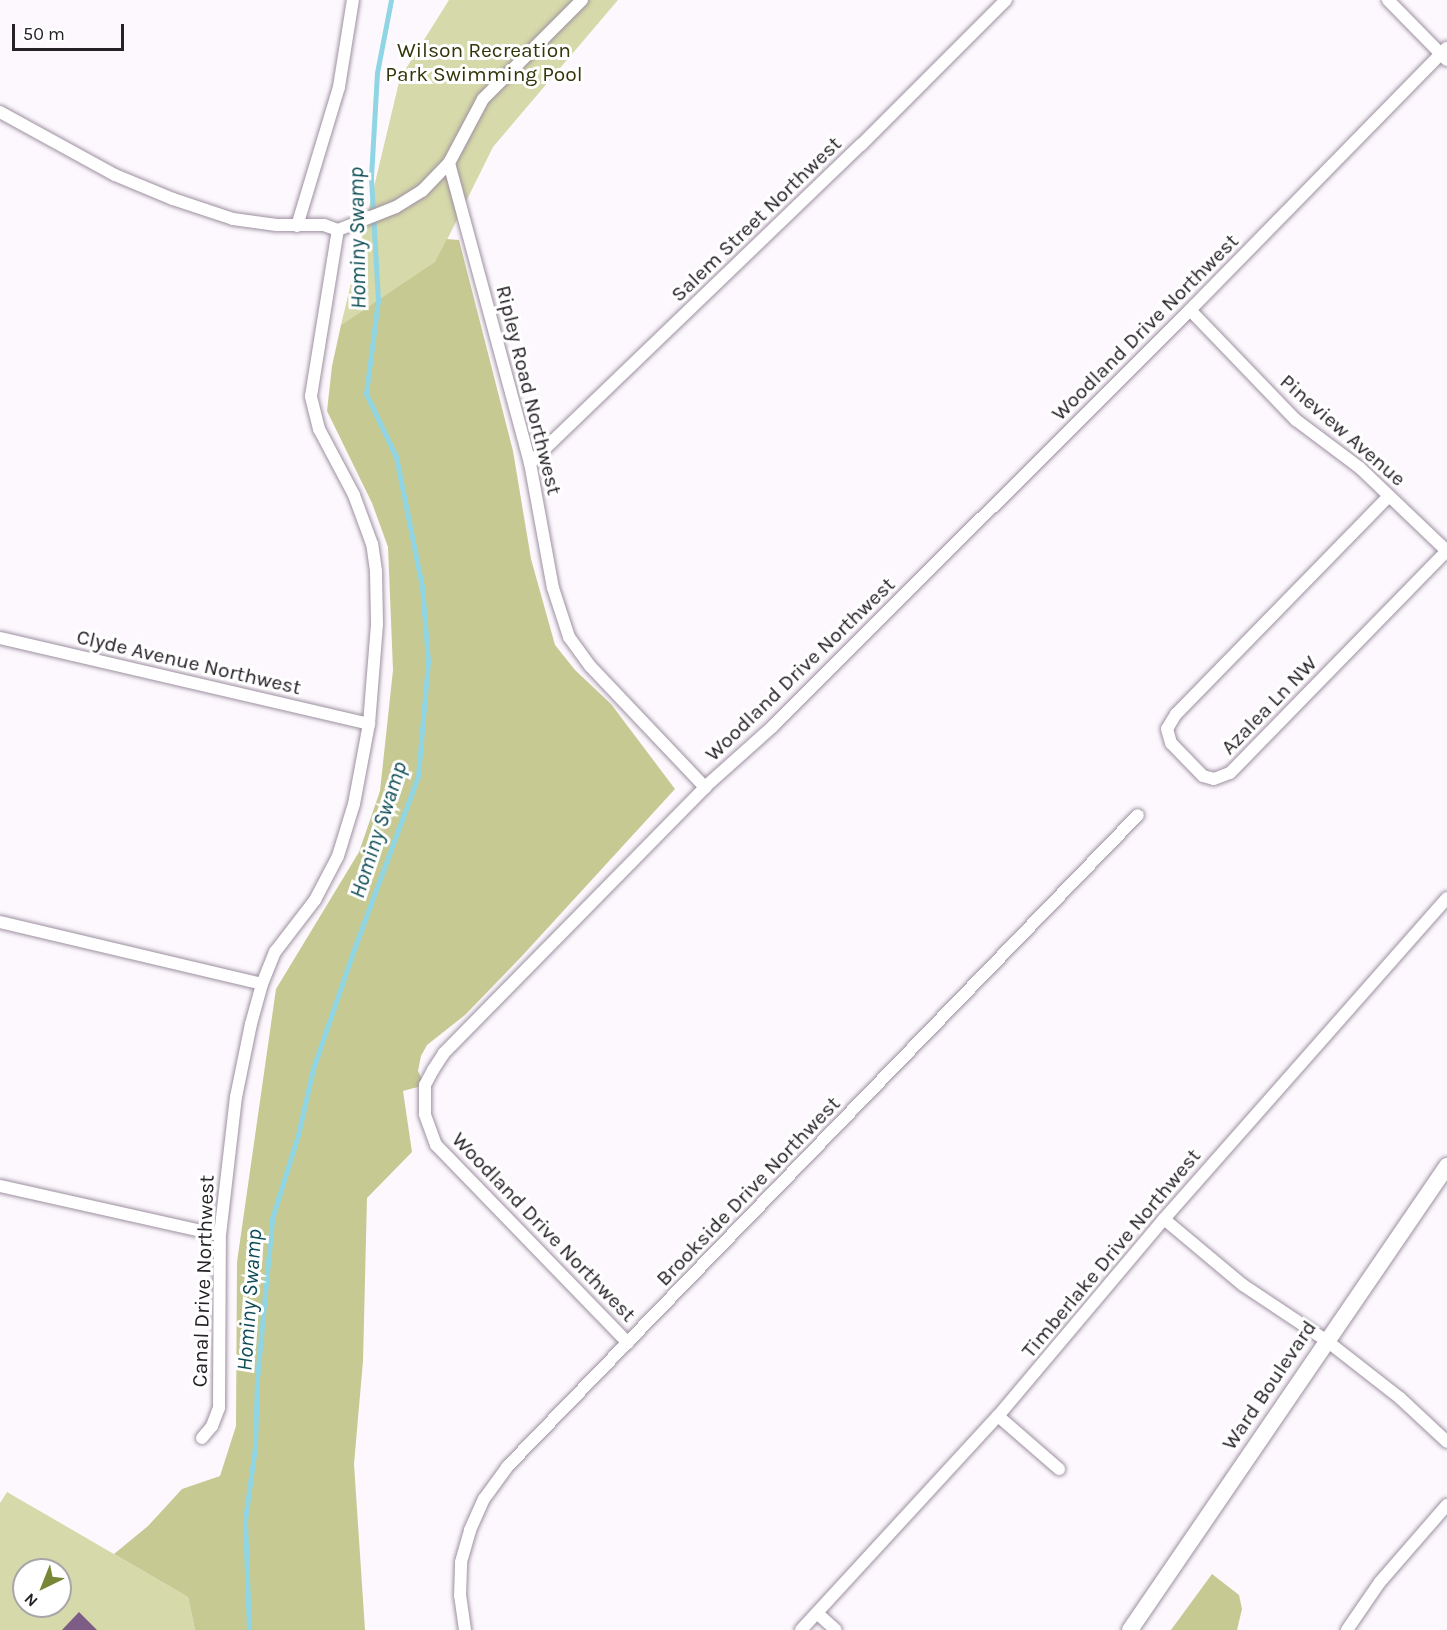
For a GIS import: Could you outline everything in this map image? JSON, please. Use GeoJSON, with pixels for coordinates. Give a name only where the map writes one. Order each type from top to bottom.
{"type":"FeatureCollection","features":[{"type":"Feature","properties":{"kind":"main road","name":"Ward Boulevard"},"geometry":{"type":"LineString","coordinates":[[1130,1630],[1447,1166]]}},
{"type":"Feature","properties":{"kind":"street"},"geometry":{"type":"LineString","coordinates":[[297,226],[339,87],[353,0]]}},
{"type":"Feature","properties":{"kind":"street"},"geometry":{"type":"LineString","coordinates":[[0,112],[115,175],[173,200],[233,219],[297,226],[324,225],[338,230],[384,212],[422,191],[449,163],[483,99],[582,0]]}},
{"type":"Feature","properties":{"kind":"street","name":"Salem Street Northwest"},"geometry":{"type":"LineString","coordinates":[[530,463],[853,154],[1006,0]]}},
{"type":"Feature","properties":{"kind":"street"},"geometry":{"type":"LineString","coordinates":[[1388,0],[1445,54]]}},
{"type":"Feature","properties":{"kind":"street","name":"Woodland Drive Northwest"},"geometry":{"type":"LineString","coordinates":[[628,1343],[441,1151],[428,1127],[425,1085],[444,1053],[705,787],[772,727],[1445,54]]}},
{"type":"Feature","properties":{"kind":"street","name":"Ripley Road Northwest"},"geometry":{"type":"LineString","coordinates":[[449,163],[530,463],[553,588],[569,637],[591,668],[705,787]]}},
{"type":"Feature","properties":{"kind":"street","name":"Canal Drive Northwest"},"geometry":{"type":"LineString","coordinates":[[202,1438],[212,1426],[219,1408],[220,1235],[236,1097],[262,984],[275,952],[315,900],[338,856],[354,804],[369,724],[377,624],[376,571],[372,544],[354,495],[319,429],[311,396],[338,230]]}},
{"type":"Feature","properties":{"kind":"street","name":"Pineview Avenue"},"geometry":{"type":"LineString","coordinates":[[1190,310],[1296,420],[1360,468],[1447,551]]}},
{"type":"Feature","properties":{"kind":"street","name":"Azalea Ln NW"},"geometry":{"type":"LineString","coordinates":[[1389,496],[1176,714],[1167,729],[1171,743],[1203,776],[1214,778],[1230,773],[1447,551]]}},
{"type":"Feature","properties":{"kind":"street","name":"Clyde Avenue Northwest"},"geometry":{"type":"LineString","coordinates":[[0,638],[369,724]]}},
{"type":"Feature","properties":{"kind":"street","name":"Brookside Drive Northwest"},"geometry":{"type":"LineString","coordinates":[[465,1630],[460,1596],[461,1562],[470,1530],[484,1499],[507,1467],[1138,815]]}},
{"type":"Feature","properties":{"kind":"street","name":"Timberlake Drive Northwest"},"geometry":{"type":"LineString","coordinates":[[801,1630],[998,1416],[1164,1219],[1447,898]]}},
{"type":"Feature","properties":{"kind":"street"},"geometry":{"type":"LineString","coordinates":[[0,922],[262,984]]}},
{"type":"Feature","properties":{"kind":"street"},"geometry":{"type":"LineString","coordinates":[[0,1186],[220,1235]]}},
{"type":"Feature","properties":{"kind":"street"},"geometry":{"type":"LineString","coordinates":[[1164,1219],[1243,1285],[1327,1341],[1401,1398],[1447,1442]]}},
{"type":"Feature","properties":{"kind":"street"},"geometry":{"type":"LineString","coordinates":[[998,1416],[1059,1469]]}},
{"type":"Feature","properties":{"kind":"street"},"geometry":{"type":"LineString","coordinates":[[1347,1630],[1380,1582],[1447,1504]]}},
{"type":"Feature","properties":{"kind":"street"},"geometry":{"type":"LineString","coordinates":[[817,1613],[836,1630]]}},
{"type":"Feature","properties":{"kind":"green space","name":"Wilson Recreation Park Swimming Pool"},"geometry":{"type":"Polygon","coordinates":[[[449,0],[618,0],[493,147],[436,262],[341,325],[400,78],[449,0]]]}},
{"type":"Feature","properties":{"kind":"green space"},"geometry":{"type":"Polygon","coordinates":[[[447,239],[459,240],[513,451],[531,559],[555,645],[575,670],[611,704],[675,789],[465,1015],[427,1045],[421,1056],[418,1071],[425,1085],[403,1091],[412,1152],[367,1198],[363,1361],[354,1464],[365,1630],[195,1630],[188,1597],[114,1554],[148,1526],[182,1489],[220,1476],[236,1426],[237,1262],[276,989],[359,852],[380,791],[393,670],[388,547],[372,503],[327,411],[332,366],[341,325],[435,262],[447,239]]]}},
{"type":"Feature","properties":{"kind":"green space"},"geometry":{"type":"Polygon","coordinates":[[[7,1492],[188,1597],[195,1630],[0,1630],[0,1503],[7,1492]]]}},
{"type":"Feature","properties":{"kind":"green space"},"geometry":{"type":"Polygon","coordinates":[[[1212,1574],[1239,1595],[1242,1609],[1237,1630],[1171,1630],[1212,1574]]]}},
{"type":"Feature","properties":{"kind":"building"},"geometry":{"type":"Polygon","coordinates":[[[79,1612],[97,1630],[62,1630],[79,1612]]]}},
{"type":"Feature","properties":{"kind":"waterway","name":"Hominy Swamp"},"geometry":{"type":"LineString","coordinates":[[249,1630],[245,1520],[255,1447],[257,1379],[272,1219],[298,1135],[313,1069],[353,952],[418,776],[428,661],[422,587],[396,457],[366,394],[378,300],[371,177],[377,73],[391,0]]}}]}
